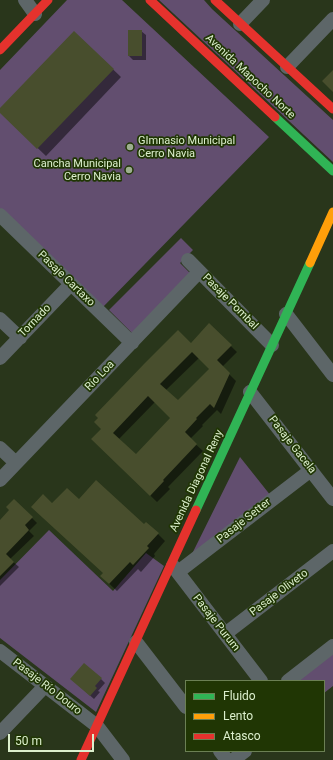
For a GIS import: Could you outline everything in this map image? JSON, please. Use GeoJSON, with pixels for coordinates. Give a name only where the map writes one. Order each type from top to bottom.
{"type":"FeatureCollection","features":[{"type":"Feature","properties":{"kind":"street"},"geometry":{"type":"LineString","coordinates":[[25,0],[35,14]]}},
{"type":"Feature","properties":{"kind":"street"},"geometry":{"type":"LineString","coordinates":[[0,50],[48,0]]}},
{"type":"Feature","properties":{"kind":"street","name":"Avenida Mapocho Norte"},"geometry":{"type":"LineString","coordinates":[[150,0],[333,171]]}},
{"type":"Feature","properties":{"kind":"street"},"geometry":{"type":"LineString","coordinates":[[215,0],[333,109]]}},
{"type":"Feature","properties":{"kind":"street"},"geometry":{"type":"LineString","coordinates":[[240,24],[263,0]]}},
{"type":"Feature","properties":{"kind":"street"},"geometry":{"type":"LineString","coordinates":[[287,67],[333,19]]}},
{"type":"Feature","properties":{"kind":"street","name":"Avenida Diagonal Reny"},"geometry":{"type":"LineString","coordinates":[[81,760],[136,642],[175,568],[250,392],[333,212]]}},
{"type":"Feature","properties":{"kind":"street","name":"Pasaje Cartaxo"},"geometry":{"type":"LineString","coordinates":[[0,215],[132,343]]}},
{"type":"Feature","properties":{"kind":"street","name":"Pasaje Pombal"},"geometry":{"type":"LineString","coordinates":[[188,260],[272,345]]}},
{"type":"Feature","properties":{"kind":"street","name":"Río Loa"},"geometry":{"type":"LineString","coordinates":[[0,480],[200,272]]}},
{"type":"Feature","properties":{"kind":"street","name":"Tornado"},"geometry":{"type":"LineString","coordinates":[[0,358],[71,284]]}},
{"type":"Feature","properties":{"kind":"street"},"geometry":{"type":"LineString","coordinates":[[286,314],[333,375]]}},
{"type":"Feature","properties":{"kind":"street"},"geometry":{"type":"LineString","coordinates":[[0,319],[20,338]]}},
{"type":"Feature","properties":{"kind":"street","name":"Pasaje Gacela"},"geometry":{"type":"LineString","coordinates":[[250,392],[332,496]]}},
{"type":"Feature","properties":{"kind":"street"},"geometry":{"type":"LineString","coordinates":[[0,448],[16,463]]}},
{"type":"Feature","properties":{"kind":"street","name":"Pasaje Setter"},"geometry":{"type":"LineString","coordinates":[[175,568],[311,470]]}},
{"type":"Feature","properties":{"kind":"street","name":"Pasaje Oliveto"},"geometry":{"type":"LineString","coordinates":[[225,634],[333,551]]}},
{"type":"Feature","properties":{"kind":"street","name":"Pasaje Purum"},"geometry":{"type":"LineString","coordinates":[[175,568],[260,680]]}},
{"type":"Feature","properties":{"kind":"street"},"geometry":{"type":"LineString","coordinates":[[136,642],[185,706]]}},
{"type":"Feature","properties":{"kind":"street"},"geometry":{"type":"LineString","coordinates":[[289,680],[333,646]]}},
{"type":"Feature","properties":{"kind":"street","name":"Pasaje Río Douro"},"geometry":{"type":"LineString","coordinates":[[0,651],[97,726],[124,760]]}},
{"type":"Feature","properties":{"kind":"street"},"geometry":{"type":"LineString","coordinates":[[0,733],[45,686]]}},
{"type":"Feature","properties":{"kind":"street"},"geometry":{"type":"LineString","coordinates":[[221,752],[227,760]]}},
{"type":"Feature","properties":{"kind":"street"},"geometry":{"type":"LineString","coordinates":[[233,760],[244,752]]}},
{"type":"Feature","properties":{"kind":"shaded area","name":"GImnasio Municipal Cerro Navia"},"geometry":{"type":"Polygon","coordinates":[[[67,0],[122,0],[269,137],[103,307],[0,208],[0,70],[67,0]]]}},
{"type":"Feature","properties":{"kind":"shaded area"},"geometry":{"type":"Polygon","coordinates":[[[159,0],[204,0],[333,120],[333,162],[159,0]]]}},
{"type":"Feature","properties":{"kind":"shaded area"},"geometry":{"type":"Polygon","coordinates":[[[181,238],[193,250],[180,263],[193,276],[134,335],[109,310],[181,238]]]}},
{"type":"Feature","properties":{"kind":"shaded area"},"geometry":{"type":"Polygon","coordinates":[[[240,457],[271,496],[190,558],[240,457]]]}},
{"type":"Feature","properties":{"kind":"shaded area"},"geometry":{"type":"Polygon","coordinates":[[[49,530],[113,591],[146,553],[164,566],[96,712],[0,638],[0,580],[49,530]]]}},
{"type":"Feature","properties":{"kind":"shaded area"},"geometry":{"type":"Polygon","coordinates":[[[333,651],[333,686],[325,692],[325,680],[296,680],[333,651]]]}},
{"type":"Feature","properties":{"kind":"building"},"geometry":{"type":"Polygon","coordinates":[[[128,30],[142,30],[142,56],[128,56],[128,30]]]}},
{"type":"Feature","properties":{"kind":"building"},"geometry":{"type":"Polygon","coordinates":[[[74,31],[114,69],[37,149],[0,113],[0,108],[74,31]]]}},
{"type":"Feature","properties":{"kind":"building"},"geometry":{"type":"Polygon","coordinates":[[[333,70],[333,92],[322,81],[333,70]]]}},
{"type":"Feature","properties":{"kind":"building"},"geometry":{"type":"Polygon","coordinates":[[[209,323],[232,345],[217,360],[230,373],[214,408],[210,404],[185,432],[197,444],[150,496],[91,439],[101,429],[94,422],[98,418],[95,415],[178,330],[191,343],[209,323]],[[192,352],[160,384],[178,400],[209,369],[192,352]],[[148,396],[113,433],[136,454],[170,418],[148,396]]]}},
{"type":"Feature","properties":{"kind":"building"},"geometry":{"type":"Polygon","coordinates":[[[96,480],[144,524],[146,522],[159,533],[147,546],[149,548],[133,565],[130,562],[109,584],[100,576],[103,573],[31,507],[43,494],[52,503],[67,488],[79,499],[96,480]]]}},
{"type":"Feature","properties":{"kind":"building"},"geometry":{"type":"Polygon","coordinates":[[[14,499],[33,517],[25,525],[29,530],[6,554],[14,562],[0,576],[0,520],[9,510],[6,507],[14,499]]]}},
{"type":"Feature","properties":{"kind":"building"},"geometry":{"type":"Polygon","coordinates":[[[84,663],[102,678],[95,686],[97,688],[90,696],[70,679],[84,663]]]}},
{"type":"Feature","properties":{"kind":"traffic: fast"},"geometry":{"type":"LineString","coordinates":[[275,117],[333,171]]}},
{"type":"Feature","properties":{"kind":"traffic: fast"},"geometry":{"type":"LineString","coordinates":[[196,510],[310,263]]}},
{"type":"Feature","properties":{"kind":"traffic: slow"},"geometry":{"type":"LineString","coordinates":[[310,263],[333,212]]}},
{"type":"Feature","properties":{"kind":"traffic: jam"},"geometry":{"type":"LineString","coordinates":[[0,50],[48,0]]}},
{"type":"Feature","properties":{"kind":"traffic: jam"},"geometry":{"type":"LineString","coordinates":[[150,0],[275,117]]}},
{"type":"Feature","properties":{"kind":"traffic: jam"},"geometry":{"type":"LineString","coordinates":[[215,0],[333,109]]}},
{"type":"Feature","properties":{"kind":"traffic: jam"},"geometry":{"type":"LineString","coordinates":[[81,760],[196,510]]}},
{"type":"Feature","properties":{"kind":"place","name":"GImnasio Municipal Cerro Navia"},"geometry":{"type":"Point","coordinates":[130,147]}},
{"type":"Feature","properties":{"kind":"place","name":"Cancha Municipal Cerro Navia"},"geometry":{"type":"Point","coordinates":[129,170]}}]}
